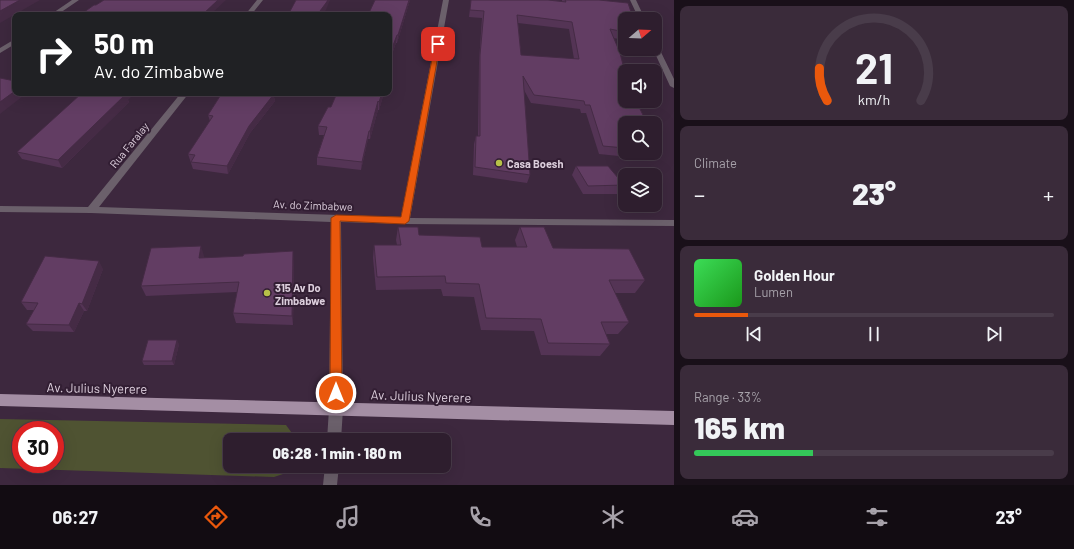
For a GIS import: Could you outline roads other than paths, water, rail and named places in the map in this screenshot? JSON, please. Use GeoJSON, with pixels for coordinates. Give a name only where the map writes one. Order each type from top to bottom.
{"type":"FeatureCollection","features":[{"type":"Feature","properties":{"kind":"main road","name":"Av. Julius Nyerere"},"geometry":{"type":"LineString","coordinates":[[0,400],[674,418]]}},
{"type":"Feature","properties":{"kind":"street"},"geometry":{"type":"LineString","coordinates":[[58,12],[76,0]]}},
{"type":"Feature","properties":{"kind":"street"},"geometry":{"type":"LineString","coordinates":[[250,12],[260,0]]}},
{"type":"Feature","properties":{"kind":"street"},"geometry":{"type":"LineString","coordinates":[[405,221],[446,0]]}},
{"type":"Feature","properties":{"kind":"street"},"geometry":{"type":"LineString","coordinates":[[633,0],[639,12]]}},
{"type":"Feature","properties":{"kind":"street"},"geometry":{"type":"LineString","coordinates":[[0,51],[12,43]]}},
{"type":"Feature","properties":{"kind":"street"},"geometry":{"type":"LineString","coordinates":[[660,56],[674,86]]}},
{"type":"Feature","properties":{"kind":"street","name":"Rua Faralay"},"geometry":{"type":"LineString","coordinates":[[90,210],[183,96]]}},
{"type":"Feature","properties":{"kind":"street","name":"Av. do Zimbabwe"},"geometry":{"type":"LineString","coordinates":[[0,209],[90,210],[405,221],[674,222]]}},
{"type":"Feature","properties":{"kind":"street"},"geometry":{"type":"LineString","coordinates":[[334,433],[336,409],[336,218]]}},
{"type":"Feature","properties":{"kind":"street"},"geometry":{"type":"LineString","coordinates":[[330,485],[331,473]]}},
{"type":"Feature","properties":{"kind":"place","name":"Casa Boesh"},"geometry":{"type":"Point","coordinates":[499,163]}},
{"type":"Feature","properties":{"kind":"place","name":"315 Av Do Zimbabwe"},"geometry":{"type":"Point","coordinates":[267,293]}}]}
